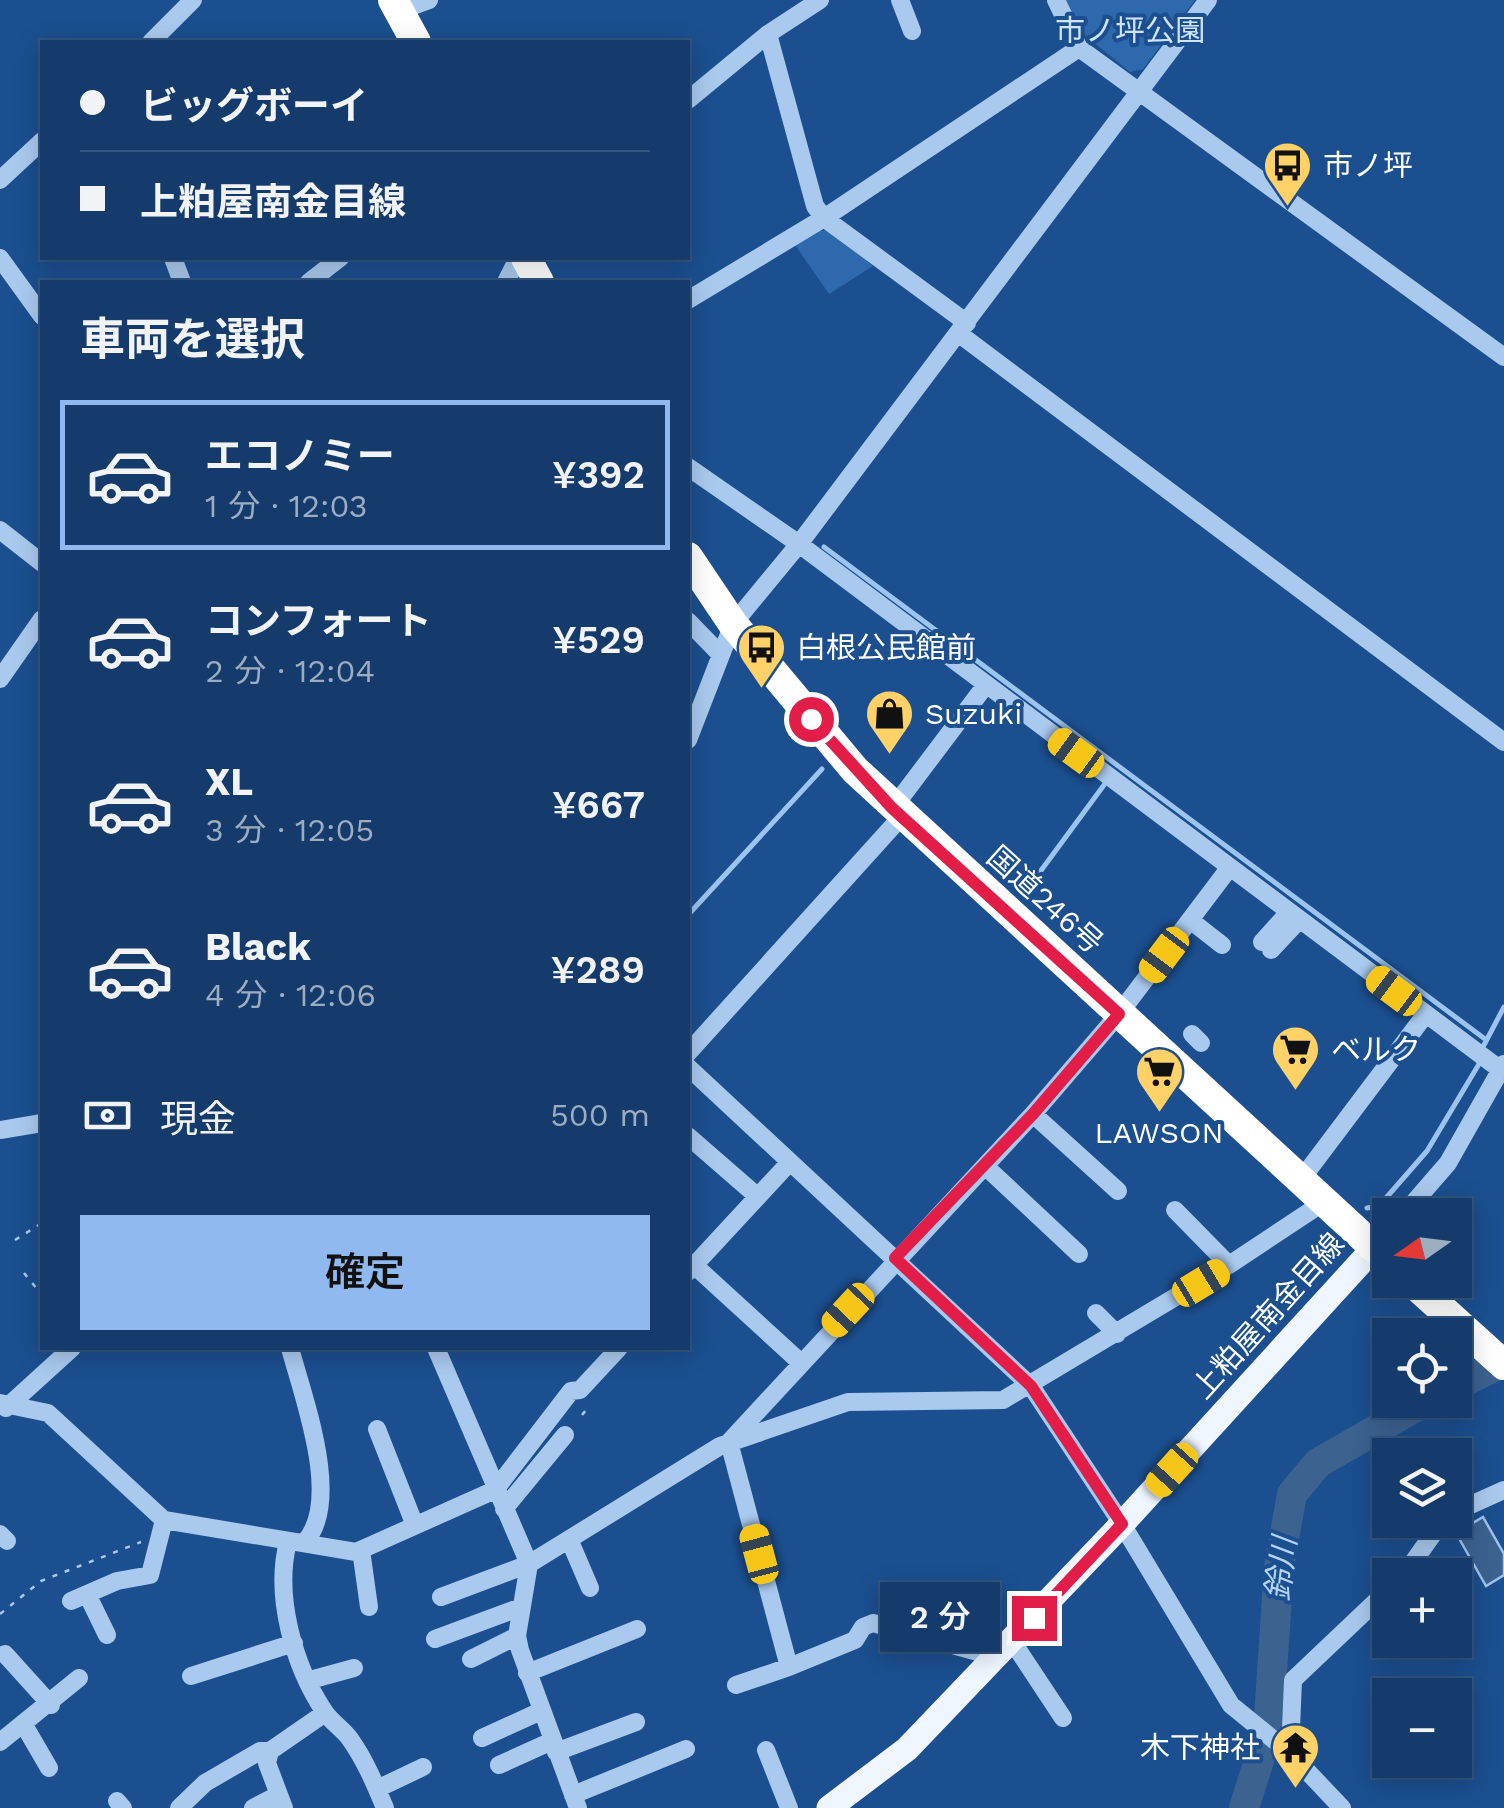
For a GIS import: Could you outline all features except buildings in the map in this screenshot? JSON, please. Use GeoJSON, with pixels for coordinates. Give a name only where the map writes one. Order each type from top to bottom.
{"type":"FeatureCollection","features":[{"type":"Feature","properties":{"kind":"highway"},"geometry":{"type":"LineString","coordinates":[[396,6],[415,40]]}},
{"type":"Feature","properties":{"kind":"highway","name":"国道246号"},"geometry":{"type":"LineString","coordinates":[[690,560],[733,624],[854,770],[1300,1181],[1372,1237]]}},
{"type":"Feature","properties":{"kind":"highway"},"geometry":{"type":"LineString","coordinates":[[1430,1298],[1494,1356]]}},
{"type":"Feature","properties":{"kind":"main road","name":"上粕屋南金目線"},"geometry":{"type":"LineString","coordinates":[[830,1808],[854,1801],[908,1749],[1372,1261]]}},
{"type":"Feature","properties":{"kind":"street"},"geometry":{"type":"LineString","coordinates":[[153,40],[193,0]]}},
{"type":"Feature","properties":{"kind":"street"},"geometry":{"type":"LineString","coordinates":[[396,6],[429,0]]}},
{"type":"Feature","properties":{"kind":"street"},"geometry":{"type":"LineString","coordinates":[[690,98],[768,34],[820,0]]}},
{"type":"Feature","properties":{"kind":"street"},"geometry":{"type":"LineString","coordinates":[[900,0],[912,32]]}},
{"type":"Feature","properties":{"kind":"street"},"geometry":{"type":"LineString","coordinates":[[1056,0],[1079,48],[1504,356]]}},
{"type":"Feature","properties":{"kind":"street"},"geometry":{"type":"LineString","coordinates":[[690,735],[733,624],[799,544],[1208,0]]}},
{"type":"Feature","properties":{"kind":"street"},"geometry":{"type":"LineString","coordinates":[[768,34],[815,206],[824,218],[1504,742]]}},
{"type":"Feature","properties":{"kind":"street"},"geometry":{"type":"LineString","coordinates":[[690,299],[824,218],[1079,48]]}},
{"type":"Feature","properties":{"kind":"street"},"geometry":{"type":"LineString","coordinates":[[0,180],[40,143]]}},
{"type":"Feature","properties":{"kind":"street"},"geometry":{"type":"LineString","coordinates":[[0,258],[40,313]]}},
{"type":"Feature","properties":{"kind":"street"},"geometry":{"type":"LineString","coordinates":[[312,280],[337,260]]}},
{"type":"Feature","properties":{"kind":"street"},"geometry":{"type":"LineString","coordinates":[[690,467],[799,544],[1425,1015],[1502,1067],[1448,1163],[1418,1198]]}},
{"type":"Feature","properties":{"kind":"street"},"geometry":{"type":"LineString","coordinates":[[0,530],[40,561]]}},
{"type":"Feature","properties":{"kind":"street"},"geometry":{"type":"LineString","coordinates":[[0,679],[40,622]]}},
{"type":"Feature","properties":{"kind":"street"},"geometry":{"type":"LineString","coordinates":[[690,624],[720,654]]}},
{"type":"Feature","properties":{"kind":"street"},"geometry":{"type":"LineString","coordinates":[[690,1052],[897,812],[985,686]]}},
{"type":"Feature","properties":{"kind":"street"},"geometry":{"type":"LineString","coordinates":[[729,1442],[895,1258],[1033,1114],[1119,1014],[1230,866]]}},
{"type":"Feature","properties":{"kind":"street"},"geometry":{"type":"LineString","coordinates":[[1266,946],[1294,916]]}},
{"type":"Feature","properties":{"kind":"street"},"geometry":{"type":"LineString","coordinates":[[1186,924],[1218,948]]}},
{"type":"Feature","properties":{"kind":"street"},"geometry":{"type":"LineString","coordinates":[[1300,1181],[1425,1015]]}},
{"type":"Feature","properties":{"kind":"street"},"geometry":{"type":"LineString","coordinates":[[690,1069],[1031,1386],[1122,1524],[1232,1706],[1287,1750],[1342,1808]]}},
{"type":"Feature","properties":{"kind":"street"},"geometry":{"type":"LineString","coordinates":[[1033,1114],[1118,1192]]}},
{"type":"Feature","properties":{"kind":"street"},"geometry":{"type":"LineString","coordinates":[[1,1127],[40,1123]]}},
{"type":"Feature","properties":{"kind":"street"},"geometry":{"type":"LineString","coordinates":[[690,1138],[758,1196]]}},
{"type":"Feature","properties":{"kind":"street"},"geometry":{"type":"LineString","coordinates":[[790,1162],[692,1263],[800,1362]]}},
{"type":"Feature","properties":{"kind":"street"},"geometry":{"type":"LineString","coordinates":[[986,1166],[1079,1254]]}},
{"type":"Feature","properties":{"kind":"street"},"geometry":{"type":"LineString","coordinates":[[440,1596],[528,1564],[729,1442],[848,1402],[906,1398],[963,1404],[1002,1400],[1229,1266],[1324,1202]]}},
{"type":"Feature","properties":{"kind":"street"},"geometry":{"type":"LineString","coordinates":[[1175,1210],[1229,1266]]}},
{"type":"Feature","properties":{"kind":"street"},"geometry":{"type":"LineString","coordinates":[[1096,1313],[1117,1334]]}},
{"type":"Feature","properties":{"kind":"street"},"geometry":{"type":"LineString","coordinates":[[4,1406],[70,1350]]}},
{"type":"Feature","properties":{"kind":"street"},"geometry":{"type":"LineString","coordinates":[[291,1350],[313,1434],[323,1504],[315,1532],[296,1543],[284,1559],[285,1610],[294,1643],[325,1713],[349,1737],[385,1808]]}},
{"type":"Feature","properties":{"kind":"street"},"geometry":{"type":"LineString","coordinates":[[437,1350],[528,1564],[517,1636],[575,1802],[686,1750]]}},
{"type":"Feature","properties":{"kind":"street"},"geometry":{"type":"LineString","coordinates":[[4,1406],[48,1413],[73,1432],[160,1529],[362,1550],[496,1490],[571,1391],[580,1390],[617,1350]]}},
{"type":"Feature","properties":{"kind":"street"},"geometry":{"type":"LineString","coordinates":[[580,1390],[584,1412]]}},
{"type":"Feature","properties":{"kind":"street"},"geometry":{"type":"LineString","coordinates":[[504,1510],[565,1435]]}},
{"type":"Feature","properties":{"kind":"street"},"geometry":{"type":"LineString","coordinates":[[377,1439],[414,1524]]}},
{"type":"Feature","properties":{"kind":"street"},"geometry":{"type":"LineString","coordinates":[[729,1442],[789,1666]]}},
{"type":"Feature","properties":{"kind":"street"},"geometry":{"type":"LineString","coordinates":[[1472,1505],[1504,1490]]}},
{"type":"Feature","properties":{"kind":"street"},"geometry":{"type":"LineString","coordinates":[[106,1635],[79,1597],[116,1581],[150,1575],[160,1529]]}},
{"type":"Feature","properties":{"kind":"street"},"geometry":{"type":"LineString","coordinates":[[569,1539],[590,1588]]}},
{"type":"Feature","properties":{"kind":"street"},"geometry":{"type":"LineString","coordinates":[[362,1550],[370,1608]]}},
{"type":"Feature","properties":{"kind":"street"},"geometry":{"type":"LineString","coordinates":[[1287,1750],[1293,1680],[1372,1605]]}},
{"type":"Feature","properties":{"kind":"street"},"geometry":{"type":"LineString","coordinates":[[435,1639],[521,1606]]}},
{"type":"Feature","properties":{"kind":"street"},"geometry":{"type":"LineString","coordinates":[[736,1685],[855,1640],[862,1626],[873,1623],[1004,1649],[1062,1718]]}},
{"type":"Feature","properties":{"kind":"street"},"geometry":{"type":"LineString","coordinates":[[527,1673],[616,1630],[637,1628]]}},
{"type":"Feature","properties":{"kind":"street"},"geometry":{"type":"LineString","coordinates":[[471,1659],[517,1636]]}},
{"type":"Feature","properties":{"kind":"street"},"geometry":{"type":"LineString","coordinates":[[191,1676],[294,1643]]}},
{"type":"Feature","properties":{"kind":"street"},"geometry":{"type":"LineString","coordinates":[[5,1654],[51,1705]]}},
{"type":"Feature","properties":{"kind":"street"},"geometry":{"type":"LineString","coordinates":[[310,1680],[354,1668]]}},
{"type":"Feature","properties":{"kind":"street"},"geometry":{"type":"LineString","coordinates":[[0,1742],[51,1705],[79,1678]]}},
{"type":"Feature","properties":{"kind":"street"},"geometry":{"type":"LineString","coordinates":[[482,1738],[541,1711]]}},
{"type":"Feature","properties":{"kind":"street"},"geometry":{"type":"LineString","coordinates":[[179,1808],[205,1783],[260,1751],[270,1751],[325,1713]]}},
{"type":"Feature","properties":{"kind":"street"},"geometry":{"type":"LineString","coordinates":[[499,1765],[636,1722]]}},
{"type":"Feature","properties":{"kind":"street"},"geometry":{"type":"LineString","coordinates":[[24,1726],[49,1768]]}},
{"type":"Feature","properties":{"kind":"street"},"geometry":{"type":"LineString","coordinates":[[766,1750],[789,1808]]}},
{"type":"Feature","properties":{"kind":"street"},"geometry":{"type":"LineString","coordinates":[[253,1808],[281,1802],[267,1762],[270,1751]]}},
{"type":"Feature","properties":{"kind":"street"},"geometry":{"type":"LineString","coordinates":[[377,1790],[423,1767]]}},
{"type":"Feature","properties":{"kind":"path"},"geometry":{"type":"LineString","coordinates":[[15,1240],[40,1224]]}},
{"type":"Feature","properties":{"kind":"path"},"geometry":{"type":"LineString","coordinates":[[24,1273],[40,1293]]}},
{"type":"Feature","properties":{"kind":"path"},"geometry":{"type":"LineString","coordinates":[[0,1614],[40,1581],[76,1570],[160,1529]]}},
{"type":"Feature","properties":{"kind":"green space","name":"市ノ坪公園"},"geometry":{"type":"Polygon","coordinates":[[[1063,0],[1195,0],[1143,69],[1130,72],[1086,36],[1063,0]]]}},
{"type":"Feature","properties":{"kind":"green space"},"geometry":{"type":"Polygon","coordinates":[[[829,230],[873,266],[829,294],[793,242],[814,231],[829,230]]]}},
{"type":"Feature","properties":{"kind":"shaded area"},"geometry":{"type":"Polygon","coordinates":[[[1483,1517],[1504,1554],[1504,1575],[1486,1586],[1459,1538],[1472,1538],[1472,1524],[1483,1517]]]}},
{"type":"Feature","properties":{"kind":"waterway"},"geometry":{"type":"LineString","coordinates":[[824,547],[1485,1039]]}},
{"type":"Feature","properties":{"kind":"waterway"},"geometry":{"type":"LineString","coordinates":[[690,913],[822,769]]}},
{"type":"Feature","properties":{"kind":"waterway"},"geometry":{"type":"LineString","coordinates":[[1023,895],[1104,785]]}},
{"type":"Feature","properties":{"kind":"waterway"},"geometry":{"type":"LineString","coordinates":[[1484,1045],[1504,1007]]}},
{"type":"Feature","properties":{"kind":"waterway"},"geometry":{"type":"LineString","coordinates":[[1367,1208],[1379,1206],[1427,1151],[1479,1064]]}},
{"type":"Feature","properties":{"kind":"waterway","name":"鈴川"},"geometry":{"type":"LineString","coordinates":[[1472,1378],[1504,1362]]}},
{"type":"Feature","properties":{"kind":"waterway","name":"鈴川"},"geometry":{"type":"LineString","coordinates":[[1244,1808],[1268,1732],[1279,1567],[1292,1494],[1318,1463],[1397,1418]]}},
{"type":"Feature","properties":{"kind":"place","name":"市ノ坪"},"geometry":{"type":"Point","coordinates":[1288,208]}},
{"type":"Feature","properties":{"kind":"place","name":"白根公民館前"},"geometry":{"type":"Point","coordinates":[761,690]}},
{"type":"Feature","properties":{"kind":"place","name":"Suzuki"},"geometry":{"type":"Point","coordinates":[890,756]}},
{"type":"Feature","properties":{"kind":"place","name":"ベルク"},"geometry":{"type":"Point","coordinates":[1296,1092]}},
{"type":"Feature","properties":{"kind":"place","name":"LAWSON"},"geometry":{"type":"Point","coordinates":[1159,1114]}},
{"type":"Feature","properties":{"kind":"place","name":"木下神社"},"geometry":{"type":"Point","coordinates":[1295,1790]}},
{"type":"Feature","properties":{"kind":"route"},"geometry":{"type":"LineString","coordinates":[[811,719],[892,808],[1119,1014],[986,1166],[895,1258],[1031,1386],[1122,1524],[1034,1618]]}}]}
